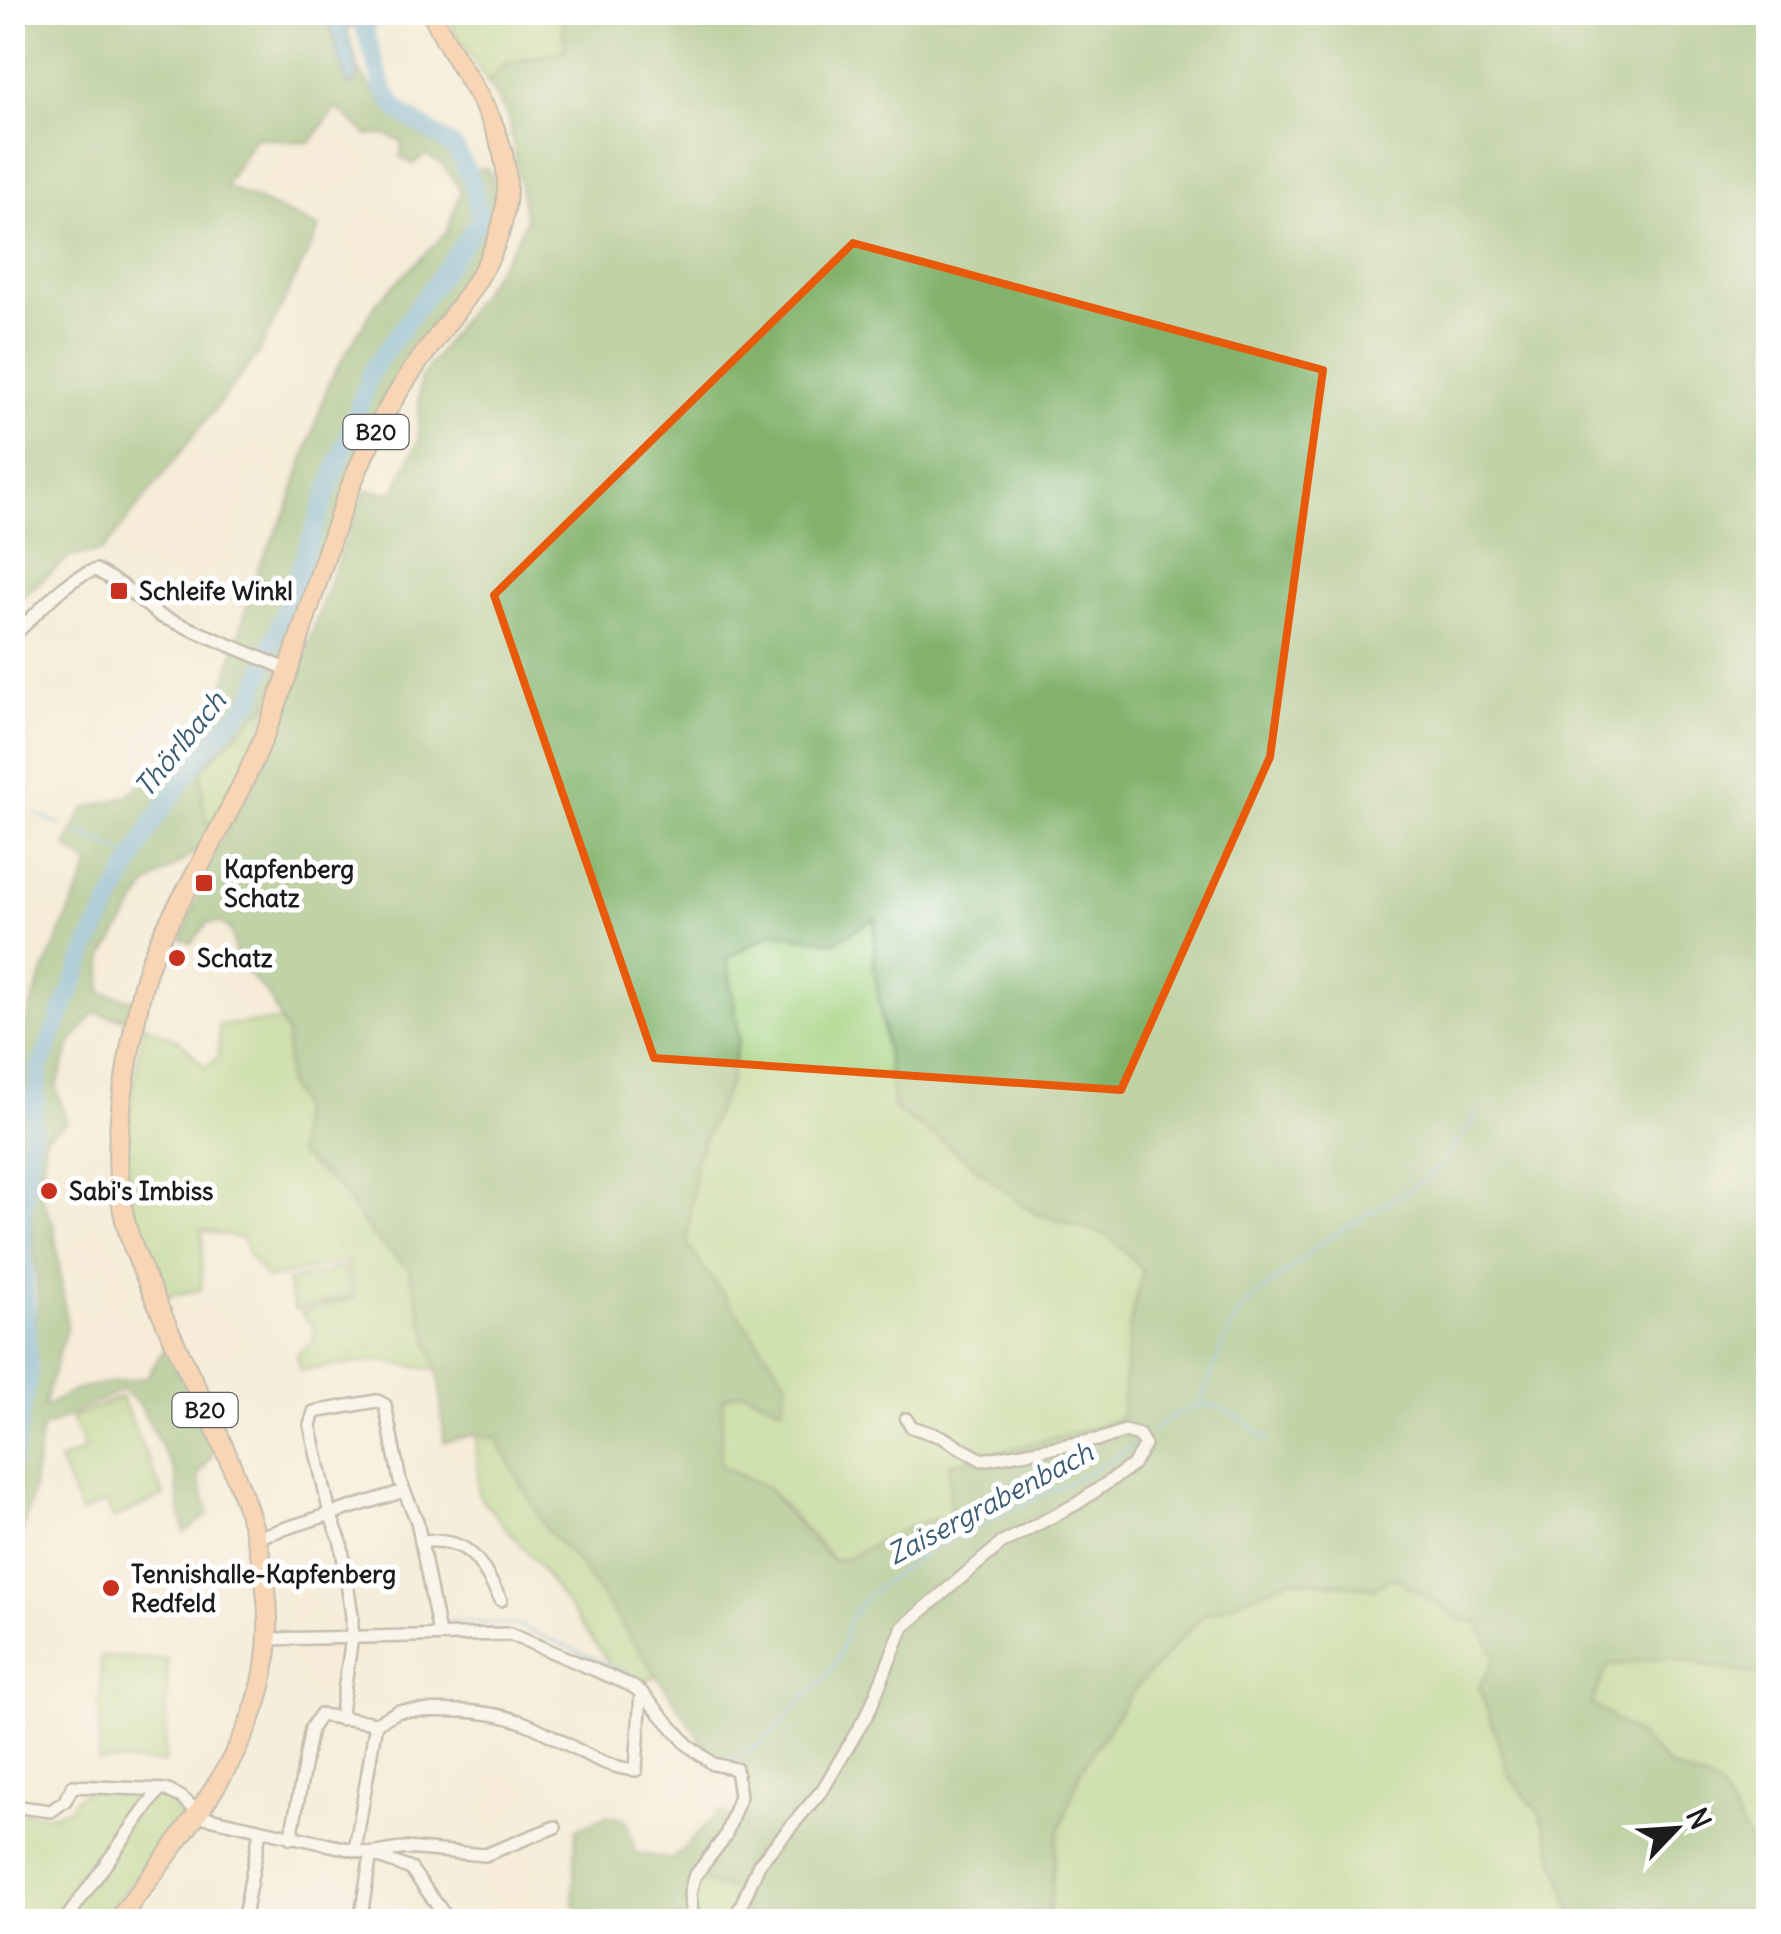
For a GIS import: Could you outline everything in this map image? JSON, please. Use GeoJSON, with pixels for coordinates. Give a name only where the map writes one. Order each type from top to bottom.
{"type":"FeatureCollection","features":[{"type":"Feature","properties":{"kind":"main road","name":"B20"},"geometry":{"type":"LineString","coordinates":[[116,1922],[198,1812],[248,1727],[262,1683],[268,1639],[264,1566],[258,1536],[130,1238],[120,1190],[121,1123],[137,1015],[152,952],[256,756],[373,436],[496,248],[505,216],[506,172],[497,128],[432,12]]}},
{"type":"Feature","properties":{"kind":"street"},"geometry":{"type":"LineString","coordinates":[[12,637],[67,587],[96,570],[160,616],[287,668]]}},
{"type":"Feature","properties":{"kind":"street"},"geometry":{"type":"LineString","coordinates":[[340,1719],[352,1637],[348,1574],[310,1425],[314,1412],[378,1400],[383,1403],[404,1491],[421,1541],[439,1634]]}},
{"type":"Feature","properties":{"kind":"street"},"geometry":{"type":"LineString","coordinates":[[734,1922],[759,1864],[823,1789],[869,1711],[903,1627],[1002,1544],[1078,1503],[1133,1464],[1145,1445],[1140,1434],[1125,1431],[1102,1439],[982,1460],[942,1437],[912,1427],[906,1419]]}},
{"type":"Feature","properties":{"kind":"street"},"geometry":{"type":"LineString","coordinates":[[258,1536],[404,1491]]}},
{"type":"Feature","properties":{"kind":"street"},"geometry":{"type":"LineString","coordinates":[[421,1541],[448,1544],[476,1556],[501,1600]]}},
{"type":"Feature","properties":{"kind":"street"},"geometry":{"type":"LineString","coordinates":[[268,1639],[510,1634],[640,1692],[687,1744],[713,1764],[736,1769],[740,1796],[725,1837],[694,1877],[690,1894],[692,1922]]}},
{"type":"Feature","properties":{"kind":"street"},"geometry":{"type":"LineString","coordinates":[[292,1838],[311,1728],[320,1714],[376,1723],[399,1711],[484,1712],[522,1722],[603,1761],[636,1770],[640,1692]]}},
{"type":"Feature","properties":{"kind":"street"},"geometry":{"type":"LineString","coordinates":[[355,1850],[376,1723]]}},
{"type":"Feature","properties":{"kind":"street"},"geometry":{"type":"LineString","coordinates":[[12,1806],[51,1811],[65,1801],[72,1786],[171,1792],[204,1817],[372,1854],[411,1869],[450,1922]]}},
{"type":"Feature","properties":{"kind":"street"},"geometry":{"type":"LineString","coordinates":[[64,1922],[159,1790]]}},
{"type":"Feature","properties":{"kind":"street"},"geometry":{"type":"LineString","coordinates":[[372,1854],[406,1848],[485,1855],[555,1828]]}},
{"type":"Feature","properties":{"kind":"street"},"geometry":{"type":"LineString","coordinates":[[244,1922],[260,1831]]}},
{"type":"Feature","properties":{"kind":"street"},"geometry":{"type":"LineString","coordinates":[[372,1854],[361,1917],[381,1922]]}},
{"type":"Feature","properties":{"kind":"highlighted area"},"geometry":{"type":"Polygon","coordinates":[[[853,243],[1323,370],[1270,757],[1121,1090],[654,1058],[494,595],[853,243]]]}},
{"type":"Feature","properties":{"kind":"green space"},"geometry":{"type":"Polygon","coordinates":[[[13,13],[327,13],[347,83],[353,84],[359,71],[394,117],[449,154],[468,182],[474,217],[375,356],[354,400],[247,698],[198,745],[149,819],[65,988],[34,1069],[15,1209],[21,1343],[13,1433],[12,1159],[23,1095],[13,1093],[15,1067],[41,978],[90,866],[66,846],[84,809],[128,796],[175,749],[224,686],[259,566],[288,508],[329,382],[376,303],[447,232],[461,190],[442,164],[426,155],[413,164],[400,157],[402,142],[387,135],[367,135],[336,108],[310,143],[255,137],[225,186],[320,228],[258,354],[103,551],[70,557],[13,604],[13,13]]]}},
{"type":"Feature","properties":{"kind":"green space"},"geometry":{"type":"Polygon","coordinates":[[[448,13],[562,13],[565,51],[506,63],[487,82],[453,28],[448,13]]]}},
{"type":"Feature","properties":{"kind":"green space"},"geometry":{"type":"Polygon","coordinates":[[[562,13],[1768,13],[1768,1677],[1666,1657],[1608,1666],[1591,1704],[1639,1736],[1669,1767],[1718,1786],[1768,1873],[1768,1921],[1575,1921],[1541,1815],[1510,1777],[1479,1686],[1496,1658],[1478,1623],[1460,1619],[1394,1577],[1373,1588],[1292,1579],[1203,1615],[1132,1692],[1081,1770],[1057,1838],[1048,1921],[745,1921],[746,1897],[736,1890],[703,1882],[687,1891],[688,1921],[584,1921],[573,1902],[576,1829],[608,1815],[627,1820],[635,1853],[672,1860],[720,1811],[746,1825],[745,1764],[709,1751],[581,1566],[547,1530],[496,1438],[476,1434],[444,1442],[439,1378],[409,1269],[372,1235],[338,1186],[297,1154],[299,1106],[287,1084],[287,1035],[268,995],[236,961],[232,932],[221,923],[207,923],[192,943],[182,939],[210,860],[270,752],[366,490],[393,493],[418,442],[420,379],[510,250],[526,220],[508,116],[487,82],[506,63],[565,51],[562,13]],[[875,918],[834,942],[774,932],[727,958],[739,1037],[730,1080],[696,1158],[687,1245],[787,1381],[782,1408],[743,1391],[723,1398],[720,1466],[768,1488],[834,1561],[916,1524],[950,1516],[949,1464],[1097,1427],[1121,1417],[1130,1325],[1143,1270],[1108,1235],[1034,1213],[894,1109],[874,964],[875,918]]]}},
{"type":"Feature","properties":{"kind":"green space"},"geometry":{"type":"Polygon","coordinates":[[[488,168],[499,201],[491,242],[472,280],[413,357],[270,701],[201,769],[203,807],[211,829],[197,851],[148,885],[104,956],[101,992],[134,1000],[129,1020],[94,1013],[71,1044],[56,1087],[67,1122],[45,1136],[41,1194],[54,1226],[67,1326],[43,1407],[80,1388],[147,1377],[167,1344],[214,1452],[198,1476],[209,1514],[184,1533],[175,1473],[139,1404],[122,1390],[42,1429],[31,1499],[13,1568],[13,1497],[30,1397],[38,1298],[28,1175],[41,1086],[75,994],[149,845],[195,771],[256,699],[371,390],[393,344],[481,228],[483,204],[472,170],[488,168]]]}},
{"type":"Feature","properties":{"kind":"green space"},"geometry":{"type":"Polygon","coordinates":[[[270,701],[257,744],[211,829],[203,807],[201,769],[270,701]]]}},
{"type":"Feature","properties":{"kind":"green space"},"geometry":{"type":"Polygon","coordinates":[[[875,917],[874,964],[895,1109],[1034,1213],[1108,1235],[1144,1270],[1130,1325],[1121,1417],[1097,1427],[950,1516],[916,1524],[834,1561],[768,1488],[720,1466],[723,1398],[743,1390],[687,1245],[696,1158],[730,1080],[739,1037],[727,958],[774,932],[834,942],[875,917]]]}},
{"type":"Feature","properties":{"kind":"green space"},"geometry":{"type":"Polygon","coordinates":[[[280,1021],[287,1035],[287,1084],[299,1106],[298,1154],[338,1186],[372,1235],[409,1269],[437,1370],[378,1361],[300,1370],[297,1354],[313,1342],[314,1328],[300,1313],[355,1297],[347,1261],[267,1279],[249,1256],[243,1239],[203,1230],[201,1290],[163,1296],[135,1225],[128,1179],[130,1112],[143,1024],[181,1042],[206,1068],[219,1056],[219,1025],[280,1021]]]}},
{"type":"Feature","properties":{"kind":"green space"},"geometry":{"type":"Polygon","coordinates":[[[344,1267],[351,1296],[294,1310],[287,1281],[344,1267]]]}},
{"type":"Feature","properties":{"kind":"green space"},"geometry":{"type":"Polygon","coordinates":[[[121,1397],[164,1496],[113,1518],[106,1502],[81,1513],[59,1461],[85,1450],[71,1418],[121,1397]]]}},
{"type":"Feature","properties":{"kind":"green space"},"geometry":{"type":"Polygon","coordinates":[[[476,1434],[496,1438],[547,1530],[581,1566],[657,1675],[640,1684],[617,1674],[538,1565],[479,1496],[476,1434]]]}},
{"type":"Feature","properties":{"kind":"green space"},"geometry":{"type":"Polygon","coordinates":[[[1394,1576],[1460,1619],[1478,1622],[1496,1659],[1510,1777],[1541,1815],[1575,1921],[1048,1922],[1057,1838],[1081,1770],[1132,1692],[1203,1615],[1292,1579],[1373,1588],[1394,1576]]]}},
{"type":"Feature","properties":{"kind":"green space"},"geometry":{"type":"Polygon","coordinates":[[[101,1657],[168,1659],[165,1763],[98,1761],[101,1657]]]}},
{"type":"Feature","properties":{"kind":"green space"},"geometry":{"type":"Polygon","coordinates":[[[1666,1657],[1768,1677],[1768,1873],[1718,1786],[1669,1767],[1639,1736],[1591,1705],[1608,1666],[1666,1657]]]}},
{"type":"Feature","properties":{"kind":"green space"},"geometry":{"type":"Polygon","coordinates":[[[87,1790],[166,1797],[180,1812],[180,1821],[101,1921],[13,1921],[12,1811],[53,1815],[71,1807],[87,1790]]]}},
{"type":"Feature","properties":{"kind":"green space"},"geometry":{"type":"Polygon","coordinates":[[[702,1882],[736,1890],[746,1897],[745,1921],[688,1921],[687,1891],[702,1882]]]}},
{"type":"Feature","properties":{"kind":"water"},"geometry":{"type":"Polygon","coordinates":[[[327,13],[377,13],[372,20],[374,28],[358,33],[355,26],[347,29],[359,71],[353,85],[347,83],[327,13]]]}},
{"type":"Feature","properties":{"kind":"waterway","name":"Thörlbach"},"geometry":{"type":"LineString","coordinates":[[12,1462],[29,1372],[22,1220],[39,1070],[89,946],[154,821],[206,748],[253,698],[372,370],[480,220],[473,182],[455,148],[399,111],[384,90],[359,12]]}},
{"type":"Feature","properties":{"kind":"waterway"},"geometry":{"type":"LineString","coordinates":[[12,804],[21,808]]}},
{"type":"Feature","properties":{"kind":"waterway"},"geometry":{"type":"LineString","coordinates":[[37,814],[61,825]]}},
{"type":"Feature","properties":{"kind":"waterway"},"geometry":{"type":"LineString","coordinates":[[79,832],[134,858]]}},
{"type":"Feature","properties":{"kind":"waterway"},"geometry":{"type":"LineString","coordinates":[[1199,1405],[1242,1308],[1323,1242],[1429,1177],[1445,1161],[1480,1110]]}},
{"type":"Feature","properties":{"kind":"waterway","name":"Zaisergrabenbach"},"geometry":{"type":"LineString","coordinates":[[1150,1432],[1185,1411],[1211,1406],[1236,1416],[1268,1440]]}},
{"type":"Feature","properties":{"kind":"waterway","name":"Zaisergrabenbach"},"geometry":{"type":"LineString","coordinates":[[713,1756],[739,1756],[764,1740],[825,1678],[839,1656],[856,1609],[893,1576],[961,1534],[1070,1482],[1139,1441]]}},
{"type":"Feature","properties":{"kind":"waterway","name":"Zaisergrabenbach"},"geometry":{"type":"LineString","coordinates":[[12,1529],[21,1532]]}},
{"type":"Feature","properties":{"kind":"waterway","name":"Zaisergrabenbach"},"geometry":{"type":"LineString","coordinates":[[446,1621],[517,1625],[632,1675],[644,1688]]}},
{"type":"Feature","properties":{"kind":"place","name":"Schleife Winkl"},"geometry":{"type":"Point","coordinates":[119,591]}},
{"type":"Feature","properties":{"kind":"place","name":"Kapfenberg Schatz"},"geometry":{"type":"Point","coordinates":[204,883]}},
{"type":"Feature","properties":{"kind":"place","name":"Schatz"},"geometry":{"type":"Point","coordinates":[177,958]}},
{"type":"Feature","properties":{"kind":"place","name":"Sabi's Imbiss"},"geometry":{"type":"Point","coordinates":[49,1191]}},
{"type":"Feature","properties":{"kind":"place","name":"Tennishalle-Kapfenberg Redfeld"},"geometry":{"type":"Point","coordinates":[111,1588]}}]}
